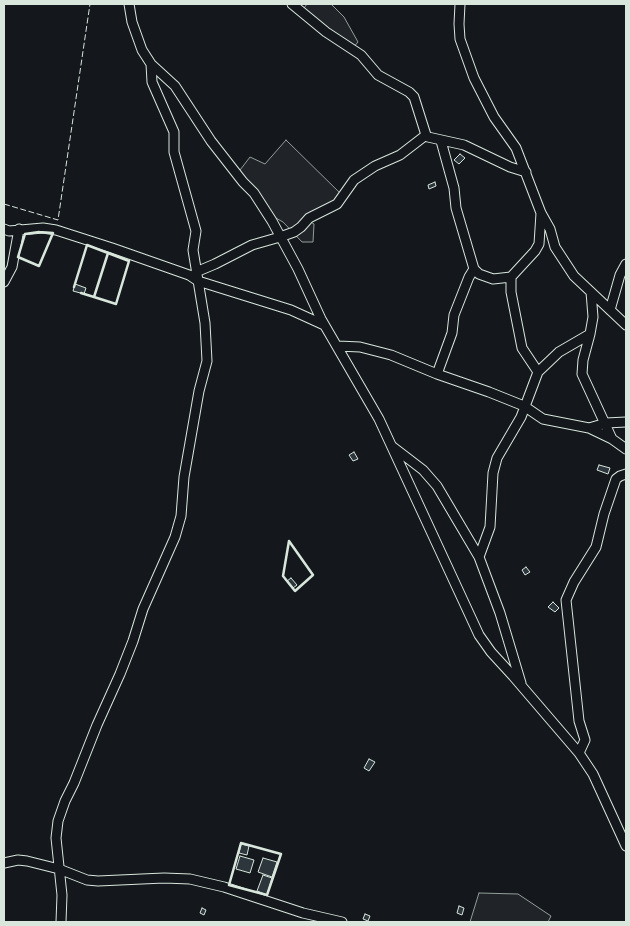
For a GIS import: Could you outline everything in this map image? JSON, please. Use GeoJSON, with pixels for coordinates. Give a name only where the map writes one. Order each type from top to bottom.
{"type":"FeatureCollection","features":[{"type":"Feature","properties":{"kind":"street"},"geometry":{"type":"LineString","coordinates":[[129,4],[132,22],[142,50],[150,64],[175,86],[242,182],[254,193],[298,269],[321,319],[379,419],[479,635],[490,652],[580,753],[626,846]]}},
{"type":"Feature","properties":{"kind":"street"},"geometry":{"type":"LineString","coordinates":[[292,4],[326,32],[361,55],[378,75],[409,92],[414,97],[428,138],[464,145],[510,167],[526,172]]}},
{"type":"Feature","properties":{"kind":"street"},"geometry":{"type":"LineString","coordinates":[[460,4],[460,39],[474,78],[494,117],[516,148],[541,213],[550,229],[555,247],[574,276],[626,325]]}},
{"type":"Feature","properties":{"kind":"street"},"geometry":{"type":"LineString","coordinates":[[61,922],[62,896],[56,838],[58,821],[134,640],[143,609],[175,536],[181,516],[184,477],[199,391],[207,361],[207,340],[193,250],[196,231],[174,152],[174,132],[152,82],[150,64]]}},
{"type":"Feature","properties":{"kind":"street"},"geometry":{"type":"LineString","coordinates":[[197,276],[215,264],[252,245],[280,237],[301,227],[318,212],[337,204],[354,180],[375,166],[400,155],[426,135]]}},
{"type":"Feature","properties":{"kind":"street"},"geometry":{"type":"LineString","coordinates":[[441,141],[454,188],[456,208],[474,269],[479,274],[493,279],[512,277]]}},
{"type":"Feature","properties":{"kind":"street"},"geometry":{"type":"LineString","coordinates":[[538,372],[522,348],[511,292],[512,277],[539,244],[541,213]]}},
{"type":"Feature","properties":{"kind":"street"},"geometry":{"type":"LineString","coordinates":[[4,229],[43,228],[56,230],[189,275],[197,276],[291,310],[326,326]]}},
{"type":"Feature","properties":{"kind":"street"},"geometry":{"type":"LineString","coordinates":[[4,282],[12,267],[19,230]]}},
{"type":"Feature","properties":{"kind":"street"},"geometry":{"type":"LineString","coordinates":[[610,310],[620,275],[626,264]]}},
{"type":"Feature","properties":{"kind":"street"},"geometry":{"type":"LineString","coordinates":[[437,374],[452,333],[454,316],[465,285],[474,269]]}},
{"type":"Feature","properties":{"kind":"street"},"geometry":{"type":"LineString","coordinates":[[591,292],[593,317],[583,360],[582,374],[612,439]]}},
{"type":"Feature","properties":{"kind":"street"},"geometry":{"type":"LineString","coordinates":[[479,557],[490,527],[497,458],[521,417],[538,372],[559,352],[590,334]]}},
{"type":"Feature","properties":{"kind":"street"},"geometry":{"type":"LineString","coordinates":[[338,346],[360,348],[391,355],[524,406],[543,419],[589,428],[612,439],[626,449]]}},
{"type":"Feature","properties":{"kind":"street"},"geometry":{"type":"LineString","coordinates":[[589,428],[606,423],[626,422]]}},
{"type":"Feature","properties":{"kind":"street"},"geometry":{"type":"LineString","coordinates":[[391,445],[423,470],[437,486],[479,557],[500,613],[522,686]]}},
{"type":"Feature","properties":{"kind":"street"},"geometry":{"type":"LineString","coordinates":[[580,753],[585,740],[579,721],[566,600],[574,582],[596,547],[606,507],[616,479],[626,474]]}},
{"type":"Feature","properties":{"kind":"street"},"geometry":{"type":"LineString","coordinates":[[4,863],[18,860],[58,869],[87,880],[98,881],[164,878],[190,879],[224,887],[311,915],[342,922]]}},
{"type":"Feature","properties":{"kind":"street"},"geometry":{"type":"LineString","coordinates":[[304,922],[311,915]]}},
{"type":"Feature","properties":{"kind":"shaded area"},"geometry":{"type":"Polygon","coordinates":[[[307,4],[331,4],[344,17],[358,42],[352,49],[301,12],[307,4]]]}},
{"type":"Feature","properties":{"kind":"shaded area"},"geometry":{"type":"Polygon","coordinates":[[[286,140],[341,194],[335,201],[306,219],[314,224],[313,242],[302,242],[283,222],[274,217],[237,174],[250,157],[265,164],[286,140]]]}},
{"type":"Feature","properties":{"kind":"shaded area"},"geometry":{"type":"Polygon","coordinates":[[[479,893],[518,894],[551,916],[548,922],[470,922],[479,893]]]}},
{"type":"Feature","properties":{"kind":"building"},"geometry":{"type":"Polygon","coordinates":[[[460,154],[465,158],[459,164],[454,160],[460,154]]]}},
{"type":"Feature","properties":{"kind":"building"},"geometry":{"type":"Polygon","coordinates":[[[435,182],[436,186],[429,189],[428,185],[435,182]]]}},
{"type":"Feature","properties":{"kind":"building"},"geometry":{"type":"Polygon","coordinates":[[[75,284],[86,288],[84,294],[73,291],[75,284]]]}},
{"type":"Feature","properties":{"kind":"building"},"geometry":{"type":"Polygon","coordinates":[[[354,452],[358,459],[353,461],[349,455],[354,452]]]}},
{"type":"Feature","properties":{"kind":"building"},"geometry":{"type":"Polygon","coordinates":[[[599,465],[610,468],[608,474],[597,470],[599,465]]]}},
{"type":"Feature","properties":{"kind":"building"},"geometry":{"type":"Polygon","coordinates":[[[526,567],[530,572],[525,575],[522,570],[526,567]]]}},
{"type":"Feature","properties":{"kind":"building"},"geometry":{"type":"Polygon","coordinates":[[[291,578],[297,585],[293,588],[287,581],[291,578]]]}},
{"type":"Feature","properties":{"kind":"building"},"geometry":{"type":"Polygon","coordinates":[[[553,602],[559,608],[555,612],[548,607],[553,602]]]}},
{"type":"Feature","properties":{"kind":"building"},"geometry":{"type":"Polygon","coordinates":[[[369,759],[375,762],[369,771],[364,768],[369,759]]]}},
{"type":"Feature","properties":{"kind":"building"},"geometry":{"type":"Polygon","coordinates":[[[241,844],[249,846],[247,855],[239,853],[241,844]]]}},
{"type":"Feature","properties":{"kind":"building"},"geometry":{"type":"Polygon","coordinates":[[[240,856],[254,860],[250,873],[236,869],[240,856]]]}},
{"type":"Feature","properties":{"kind":"building"},"geometry":{"type":"Polygon","coordinates":[[[263,858],[277,862],[272,877],[258,872],[263,858]]]}},
{"type":"Feature","properties":{"kind":"building"},"geometry":{"type":"Polygon","coordinates":[[[263,875],[272,878],[267,895],[257,891],[263,875]]]}},
{"type":"Feature","properties":{"kind":"building"},"geometry":{"type":"Polygon","coordinates":[[[459,906],[464,908],[462,915],[457,913],[459,906]]]}},
{"type":"Feature","properties":{"kind":"building"},"geometry":{"type":"Polygon","coordinates":[[[202,908],[206,910],[204,915],[200,913],[202,908]]]}},
{"type":"Feature","properties":{"kind":"building"},"geometry":{"type":"Polygon","coordinates":[[[365,914],[370,916],[368,921],[363,919],[365,914]]]}},
{"type":"Feature","properties":{"kind":"fence"},"geometry":{"type":"LineString","coordinates":[[4,204],[58,220],[90,4]]}},
{"type":"Feature","properties":{"kind":"wall"},"geometry":{"type":"LineString","coordinates":[[39,232],[53,233],[39,266],[18,257],[25,234],[39,232]]}},
{"type":"Feature","properties":{"kind":"wall"},"geometry":{"type":"LineString","coordinates":[[74,287],[87,245],[129,261],[116,304],[94,297]]}},
{"type":"Feature","properties":{"kind":"wall"},"geometry":{"type":"LineString","coordinates":[[81,293],[94,297],[108,253]]}},
{"type":"Feature","properties":{"kind":"wall"},"geometry":{"type":"LineString","coordinates":[[289,541],[313,575],[295,591],[283,576],[289,541]]}},
{"type":"Feature","properties":{"kind":"wall"},"geometry":{"type":"LineString","coordinates":[[241,843],[281,854],[267,895],[229,885],[241,843]]}}]}
